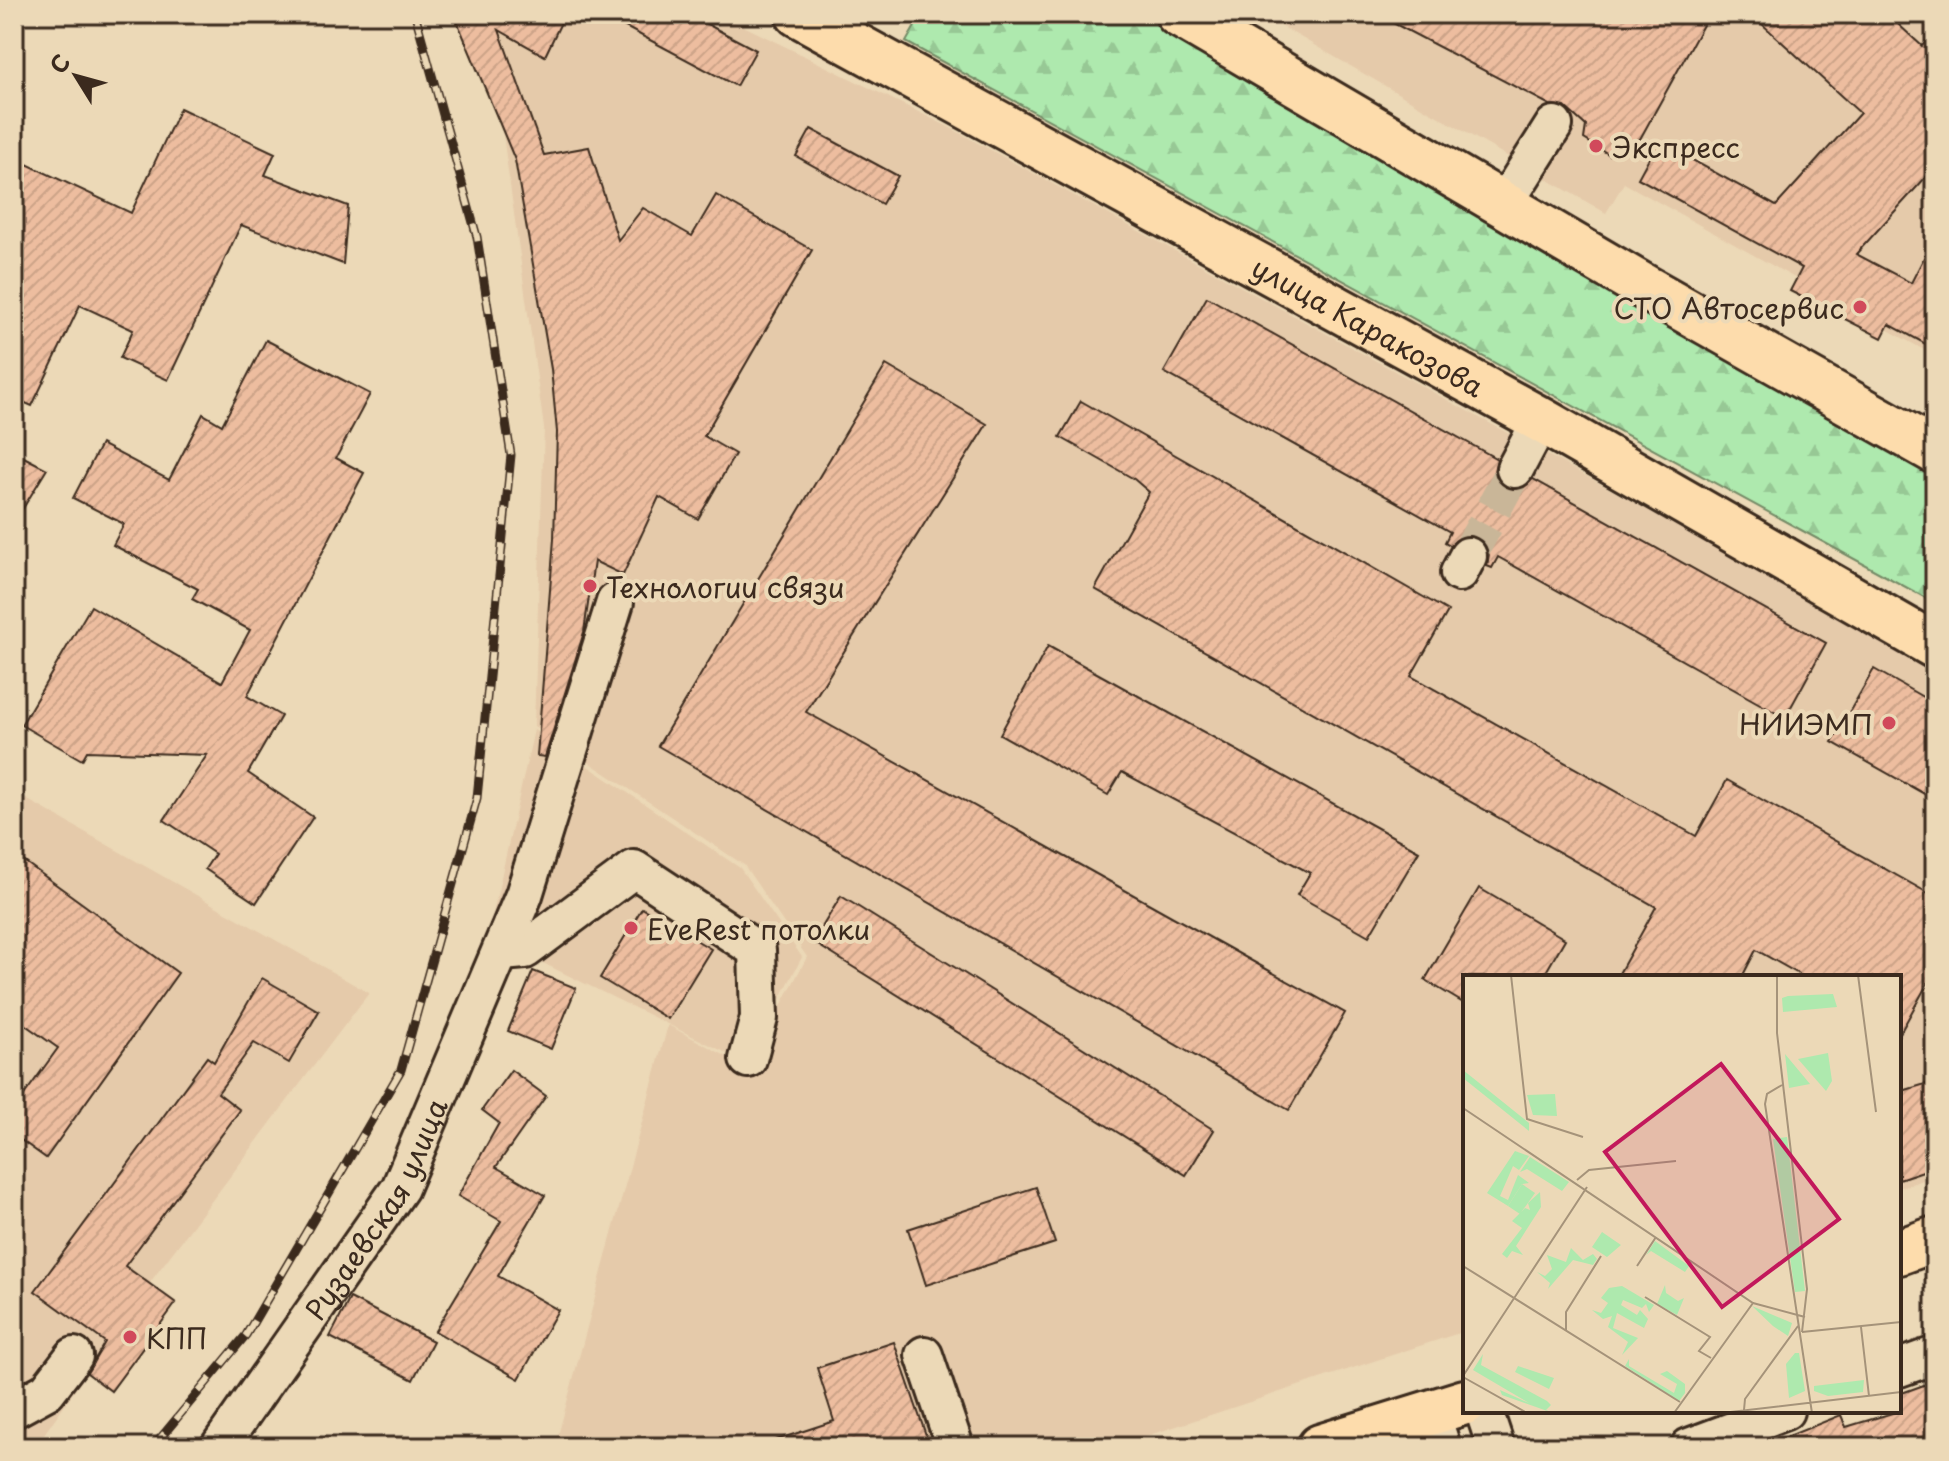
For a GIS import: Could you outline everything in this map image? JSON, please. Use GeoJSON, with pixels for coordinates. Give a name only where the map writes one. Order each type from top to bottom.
{"type":"FeatureCollection","features":[{"type":"Feature","properties":{"kind":"main road","name":"улица Каракозова"},"geometry":{"type":"LineString","coordinates":[[798,14],[1541,420],[1935,646]]}},
{"type":"Feature","properties":{"kind":"main road"},"geometry":{"type":"LineString","coordinates":[[1178,14],[1935,451]]}},
{"type":"Feature","properties":{"kind":"main road"},"geometry":{"type":"LineString","coordinates":[[1901,1251],[1935,1239]]}},
{"type":"Feature","properties":{"kind":"main road"},"geometry":{"type":"LineString","coordinates":[[1320,1447],[1446,1420]]}},
{"type":"Feature","properties":{"kind":"street"},"geometry":{"type":"LineString","coordinates":[[1504,204],[1554,125]]}},
{"type":"Feature","properties":{"kind":"street"},"geometry":{"type":"LineString","coordinates":[[1515,469],[1541,420]]}},
{"type":"Feature","properties":{"kind":"street","name":"Рузаевская улица"},"geometry":{"type":"LineString","coordinates":[[219,1447],[400,1188],[524,895],[615,602]]}},
{"type":"Feature","properties":{"kind":"street"},"geometry":{"type":"LineString","coordinates":[[502,952],[525,950],[634,869],[757,950],[759,1018],[748,1059]]}},
{"type":"Feature","properties":{"kind":"street"},"geometry":{"type":"LineString","coordinates":[[924,1355],[955,1447]]}},
{"type":"Feature","properties":{"kind":"street"},"geometry":{"type":"LineString","coordinates":[[1901,1367],[1935,1355]]}},
{"type":"Feature","properties":{"kind":"street"},"geometry":{"type":"LineString","coordinates":[[14,1409],[47,1391],[74,1356]]}},
{"type":"Feature","properties":{"kind":"street"},"geometry":{"type":"LineString","coordinates":[[1485,1413],[1496,1447]]}},
{"type":"Feature","properties":{"kind":"street"},"geometry":{"type":"LineString","coordinates":[[1689,1447],[1780,1413]]}},
{"type":"Feature","properties":{"kind":"shaded area"},"geometry":{"type":"Polygon","coordinates":[[[456,14],[719,14],[949,127],[1935,667],[1935,1176],[1901,1187],[1901,975],[1463,975],[1463,1332],[1113,1447],[555,1447],[668,1025],[748,1068],[807,957],[744,865],[534,726],[544,428],[503,135],[456,14]]]}},
{"type":"Feature","properties":{"kind":"shaded area"},"geometry":{"type":"Polygon","coordinates":[[[1260,14],[1935,14],[1935,356],[1624,183],[1606,213],[1260,14]]]}},
{"type":"Feature","properties":{"kind":"shaded area"},"geometry":{"type":"Polygon","coordinates":[[[534,730],[740,868],[802,957],[747,1063],[488,936],[534,730]]]}},
{"type":"Feature","properties":{"kind":"shaded area"},"geometry":{"type":"Polygon","coordinates":[[[14,792],[369,993],[154,1277],[35,1447],[14,1447],[14,792]]]}},
{"type":"Feature","properties":{"kind":"green space"},"geometry":{"type":"Polygon","coordinates":[[[922,14],[1154,14],[1935,461],[1935,603],[906,42],[922,14]]]}},
{"type":"Feature","properties":{"kind":"building"},"geometry":{"type":"Polygon","coordinates":[[[454,14],[565,14],[545,56],[499,30],[544,155],[589,147],[618,240],[643,208],[692,236],[716,195],[812,250],[704,436],[735,454],[698,519],[659,497],[623,575],[594,561],[584,632],[545,757],[537,756],[554,539],[557,432],[551,369],[515,160],[454,14]]]}},
{"type":"Feature","properties":{"kind":"building"},"geometry":{"type":"Polygon","coordinates":[[[601,14],[688,14],[756,50],[736,86],[601,14]]]}},
{"type":"Feature","properties":{"kind":"building"},"geometry":{"type":"Polygon","coordinates":[[[1376,14],[1709,14],[1640,139],[1610,155],[1584,139],[1586,126],[1565,107],[1550,105],[1376,14]]]}},
{"type":"Feature","properties":{"kind":"building"},"geometry":{"type":"Polygon","coordinates":[[[1751,14],[1887,14],[1922,46],[1935,32],[1935,167],[1856,254],[1911,283],[1935,236],[1935,349],[1889,324],[1882,338],[1790,291],[1802,268],[1638,178],[1658,141],[1776,206],[1860,113],[1751,14]]]}},
{"type":"Feature","properties":{"kind":"building"},"geometry":{"type":"Polygon","coordinates":[[[180,108],[275,153],[265,175],[348,206],[343,264],[241,225],[168,380],[120,358],[133,330],[80,305],[32,406],[14,398],[14,158],[131,213],[180,108]]]}},
{"type":"Feature","properties":{"kind":"building"},"geometry":{"type":"Polygon","coordinates":[[[811,129],[898,176],[882,204],[796,156],[811,129]]]}},
{"type":"Feature","properties":{"kind":"building"},"geometry":{"type":"Polygon","coordinates":[[[1207,297],[1497,459],[1494,471],[1505,487],[1517,490],[1533,479],[1826,643],[1785,718],[1498,557],[1492,568],[1487,566],[1489,554],[1478,538],[1466,535],[1450,545],[1445,542],[1450,532],[1164,372],[1207,297]]]}},
{"type":"Feature","properties":{"kind":"building"},"geometry":{"type":"Polygon","coordinates":[[[266,340],[370,394],[336,458],[364,473],[247,696],[281,716],[248,773],[313,817],[256,903],[205,869],[215,854],[164,820],[207,755],[87,751],[82,760],[21,725],[91,606],[222,682],[250,630],[192,599],[198,589],[113,545],[124,524],[73,498],[101,444],[169,480],[203,414],[222,425],[266,340]]]}},
{"type":"Feature","properties":{"kind":"building"},"geometry":{"type":"Polygon","coordinates":[[[886,365],[987,424],[806,712],[1345,1013],[1289,1110],[658,746],[886,365]]]}},
{"type":"Feature","properties":{"kind":"building"},"geometry":{"type":"Polygon","coordinates":[[[1081,401],[1448,611],[1411,676],[1696,836],[1727,780],[1935,897],[1935,970],[1901,1031],[1901,975],[1800,975],[1756,950],[1743,975],[1618,975],[1656,907],[1095,589],[1149,492],[1134,479],[1060,437],[1081,401]]]}},
{"type":"Feature","properties":{"kind":"building"},"geometry":{"type":"Polygon","coordinates":[[[14,452],[47,469],[14,523],[14,452]]]}},
{"type":"Feature","properties":{"kind":"building"},"geometry":{"type":"Polygon","coordinates":[[[1048,646],[1419,851],[1369,936],[1297,895],[1310,873],[1122,772],[1108,795],[1000,734],[1048,646]]]}},
{"type":"Feature","properties":{"kind":"building","name":"НИИЭМП"},"geometry":{"type":"Polygon","coordinates":[[[1874,669],[1935,704],[1935,800],[1832,742],[1874,669]]]}},
{"type":"Feature","properties":{"kind":"building"},"geometry":{"type":"Polygon","coordinates":[[[14,854],[178,973],[46,1158],[14,1135],[14,1109],[58,1048],[14,1017],[14,854]]]}},
{"type":"Feature","properties":{"kind":"building"},"geometry":{"type":"Polygon","coordinates":[[[1479,888],[1565,939],[1544,975],[1463,975],[1463,1003],[1425,980],[1479,888]]]}},
{"type":"Feature","properties":{"kind":"building"},"geometry":{"type":"Polygon","coordinates":[[[841,896],[1214,1130],[1186,1175],[813,942],[841,896]]]}},
{"type":"Feature","properties":{"kind":"building"},"geometry":{"type":"Polygon","coordinates":[[[642,908],[711,949],[668,1019],[600,978],[642,908]]]}},
{"type":"Feature","properties":{"kind":"building"},"geometry":{"type":"Polygon","coordinates":[[[533,971],[576,988],[551,1049],[508,1031],[533,971]]]}},
{"type":"Feature","properties":{"kind":"building"},"geometry":{"type":"Polygon","coordinates":[[[262,978],[319,1011],[289,1063],[254,1043],[218,1093],[240,1110],[125,1266],[176,1303],[111,1391],[87,1373],[105,1342],[35,1291],[207,1057],[214,1062],[262,978]]]}},
{"type":"Feature","properties":{"kind":"building"},"geometry":{"type":"Polygon","coordinates":[[[511,1070],[546,1096],[496,1167],[545,1195],[498,1276],[558,1310],[519,1379],[435,1331],[501,1221],[458,1196],[499,1123],[482,1110],[511,1070]]]}},
{"type":"Feature","properties":{"kind":"building"},"geometry":{"type":"Polygon","coordinates":[[[1935,1081],[1935,1167],[1901,1178],[1901,1091],[1935,1081]]]}},
{"type":"Feature","properties":{"kind":"building"},"geometry":{"type":"Polygon","coordinates":[[[1036,1187],[1055,1243],[926,1285],[908,1229],[1036,1187]]]}},
{"type":"Feature","properties":{"kind":"building"},"geometry":{"type":"Polygon","coordinates":[[[350,1298],[433,1341],[413,1380],[330,1337],[350,1298]]]}},
{"type":"Feature","properties":{"kind":"building"},"geometry":{"type":"Polygon","coordinates":[[[894,1342],[930,1447],[771,1447],[770,1442],[834,1421],[817,1368],[894,1342]]]}},
{"type":"Feature","properties":{"kind":"building"},"geometry":{"type":"Polygon","coordinates":[[[1935,1381],[1935,1447],[1761,1447],[1841,1415],[1846,1427],[1901,1413],[1901,1393],[1935,1381]]]}},
{"type":"Feature","properties":{"kind":"tunnel"},"geometry":{"type":"LineString","coordinates":[[1468,556],[1515,469]]}},
{"type":"Feature","properties":{"kind":"railway"},"geometry":{"type":"LineString","coordinates":[[153,1447],[246,1335],[401,1070],[477,798],[511,455],[477,237],[415,14]]}},
{"type":"Feature","properties":{"kind":"place","name":"Экспресс"},"geometry":{"type":"Point","coordinates":[1596,146]}},
{"type":"Feature","properties":{"kind":"place","name":"СТО Автосервис"},"geometry":{"type":"Point","coordinates":[1860,307]}},
{"type":"Feature","properties":{"kind":"place","name":"Технологии связи"},"geometry":{"type":"Point","coordinates":[590,586]}},
{"type":"Feature","properties":{"kind":"place","name":"НИИЭМП"},"geometry":{"type":"Point","coordinates":[1889,723]}},
{"type":"Feature","properties":{"kind":"place","name":"EveRest потолки"},"geometry":{"type":"Point","coordinates":[631,928]}},
{"type":"Feature","properties":{"kind":"place","name":"КПП"},"geometry":{"type":"Point","coordinates":[130,1337]}}]}
